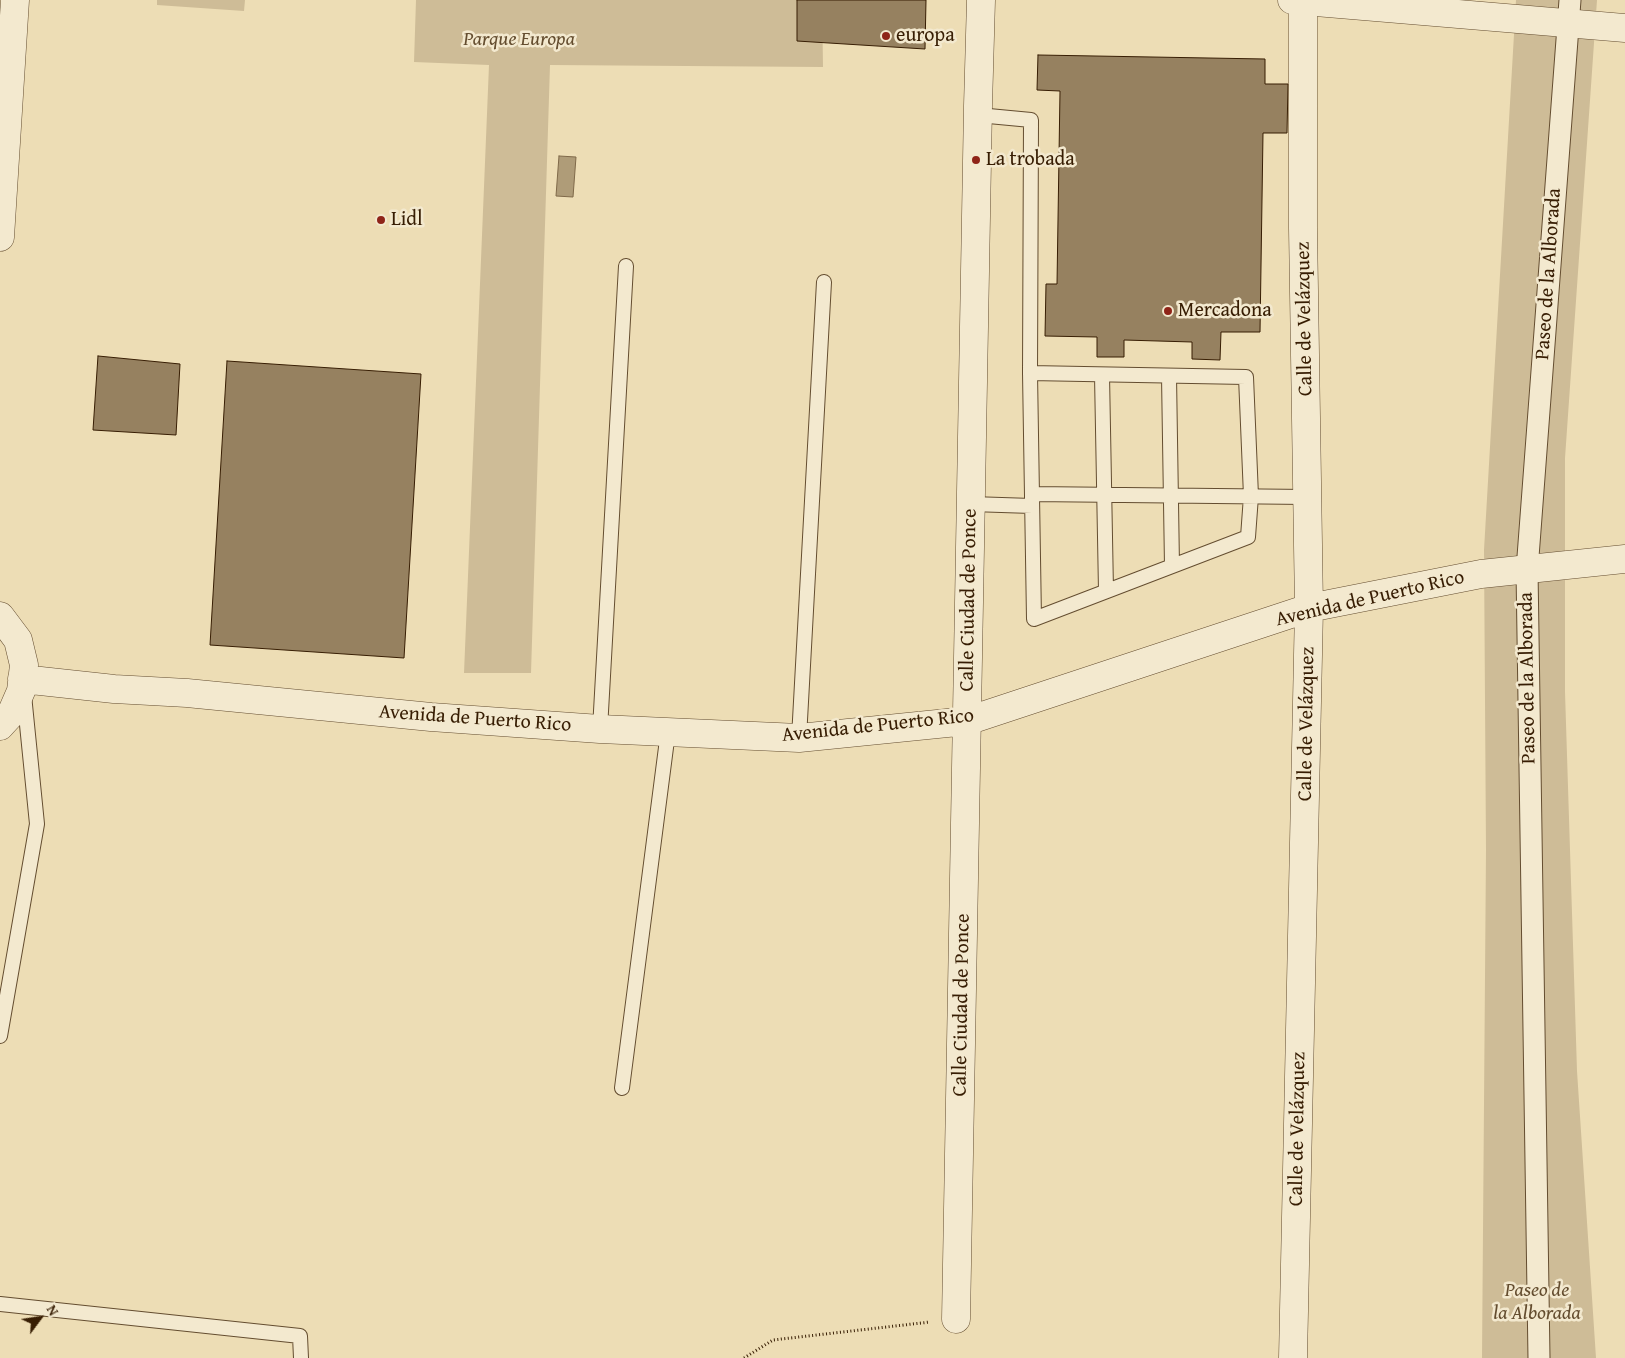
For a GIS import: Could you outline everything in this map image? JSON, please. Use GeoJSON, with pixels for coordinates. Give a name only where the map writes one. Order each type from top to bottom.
{"type":"FeatureCollection","features":[{"type":"Feature","properties":{"kind":"street"},"geometry":{"type":"LineString","coordinates":[[0,237],[14,0]]}},
{"type":"Feature","properties":{"kind":"street","name":"Calle Ciudad de Ponce"},"geometry":{"type":"LineString","coordinates":[[956,1319],[981,0]]}},
{"type":"Feature","properties":{"kind":"street"},"geometry":{"type":"LineString","coordinates":[[1292,0],[1569,11],[1625,28]]}},
{"type":"Feature","properties":{"kind":"street","name":"Calle de Velázquez"},"geometry":{"type":"LineString","coordinates":[[1293,1358],[1309,608],[1303,0]]}},
{"type":"Feature","properties":{"kind":"street","name":"Paseo de la Alborada"},"geometry":{"type":"LineString","coordinates":[[1539,1358],[1526,570],[1569,11]]}},
{"type":"Feature","properties":{"kind":"street","name":"Avenida de Puerto Rico"},"geometry":{"type":"LineString","coordinates":[[22,679],[431,717],[600,729],[799,738],[967,721],[1309,608],[1481,574],[1625,559]]}},
{"type":"Feature","properties":{"kind":"street"},"geometry":{"type":"LineString","coordinates":[[0,616],[18,640],[24,665],[21,691],[12,714],[0,726]]}},
{"type":"Feature","properties":{"kind":"lane"},"geometry":{"type":"LineString","coordinates":[[978,115],[1031,120],[1030,374],[1034,619],[1248,537],[1251,496],[1246,377],[1030,374]]}},
{"type":"Feature","properties":{"kind":"lane"},"geometry":{"type":"LineString","coordinates":[[600,729],[626,266]]}},
{"type":"Feature","properties":{"kind":"lane"},"geometry":{"type":"LineString","coordinates":[[799,738],[824,282]]}},
{"type":"Feature","properties":{"kind":"lane"},"geometry":{"type":"LineString","coordinates":[[1102,375],[1106,591]]}},
{"type":"Feature","properties":{"kind":"lane"},"geometry":{"type":"LineString","coordinates":[[1169,376],[1172,566]]}},
{"type":"Feature","properties":{"kind":"lane"},"geometry":{"type":"LineString","coordinates":[[971,504],[1104,494],[1307,497]]}},
{"type":"Feature","properties":{"kind":"lane"},"geometry":{"type":"LineString","coordinates":[[0,1036],[37,824],[22,679]]}},
{"type":"Feature","properties":{"kind":"lane"},"geometry":{"type":"LineString","coordinates":[[622,1088],[668,732]]}},
{"type":"Feature","properties":{"kind":"lane"},"geometry":{"type":"LineString","coordinates":[[0,1304],[300,1336],[301,1358]]}},
{"type":"Feature","properties":{"kind":"path"},"geometry":{"type":"LineString","coordinates":[[744,1358],[773,1340],[956,1319]]}},
{"type":"Feature","properties":{"kind":"green space"},"geometry":{"type":"Polygon","coordinates":[[[157,0],[245,0],[244,11],[157,5],[157,0]]]}},
{"type":"Feature","properties":{"kind":"green space","name":"Parque Europa"},"geometry":{"type":"Polygon","coordinates":[[[416,0],[822,0],[823,67],[550,65],[531,673],[464,673],[489,65],[414,62],[416,0]]]}},
{"type":"Feature","properties":{"kind":"green space","name":"Paseo de la Alborada"},"geometry":{"type":"Polygon","coordinates":[[[1516,0],[1597,0],[1565,458],[1565,692],[1577,1071],[1596,1358],[1482,1358],[1486,850],[1484,550],[1516,0]]]}},
{"type":"Feature","properties":{"kind":"shaded area"},"geometry":{"type":"Polygon","coordinates":[[[559,156],[576,157],[573,197],[556,196],[559,156]]]}},
{"type":"Feature","properties":{"kind":"building"},"geometry":{"type":"Polygon","coordinates":[[[797,0],[926,0],[925,49],[797,41],[797,0]]]}},
{"type":"Feature","properties":{"kind":"building"},"geometry":{"type":"Polygon","coordinates":[[[1038,55],[1265,59],[1265,84],[1288,84],[1287,133],[1263,133],[1260,332],[1221,332],[1220,360],[1192,359],[1192,342],[1124,340],[1124,357],[1097,357],[1097,337],[1045,336],[1046,284],[1057,284],[1060,91],[1037,90],[1038,55]]]}},
{"type":"Feature","properties":{"kind":"building"},"geometry":{"type":"Polygon","coordinates":[[[98,356],[180,364],[176,435],[93,430],[98,356]]]}},
{"type":"Feature","properties":{"kind":"building"},"geometry":{"type":"Polygon","coordinates":[[[227,361],[421,374],[404,658],[210,645],[227,361]]]}},
{"type":"Feature","properties":{"kind":"place","name":"europa"},"geometry":{"type":"Point","coordinates":[886,36]}},
{"type":"Feature","properties":{"kind":"place","name":"La trobada"},"geometry":{"type":"Point","coordinates":[976,160]}},
{"type":"Feature","properties":{"kind":"place","name":"Lidl"},"geometry":{"type":"Point","coordinates":[381,220]}},
{"type":"Feature","properties":{"kind":"place","name":"Mercadona"},"geometry":{"type":"Point","coordinates":[1168,311]}}]}
